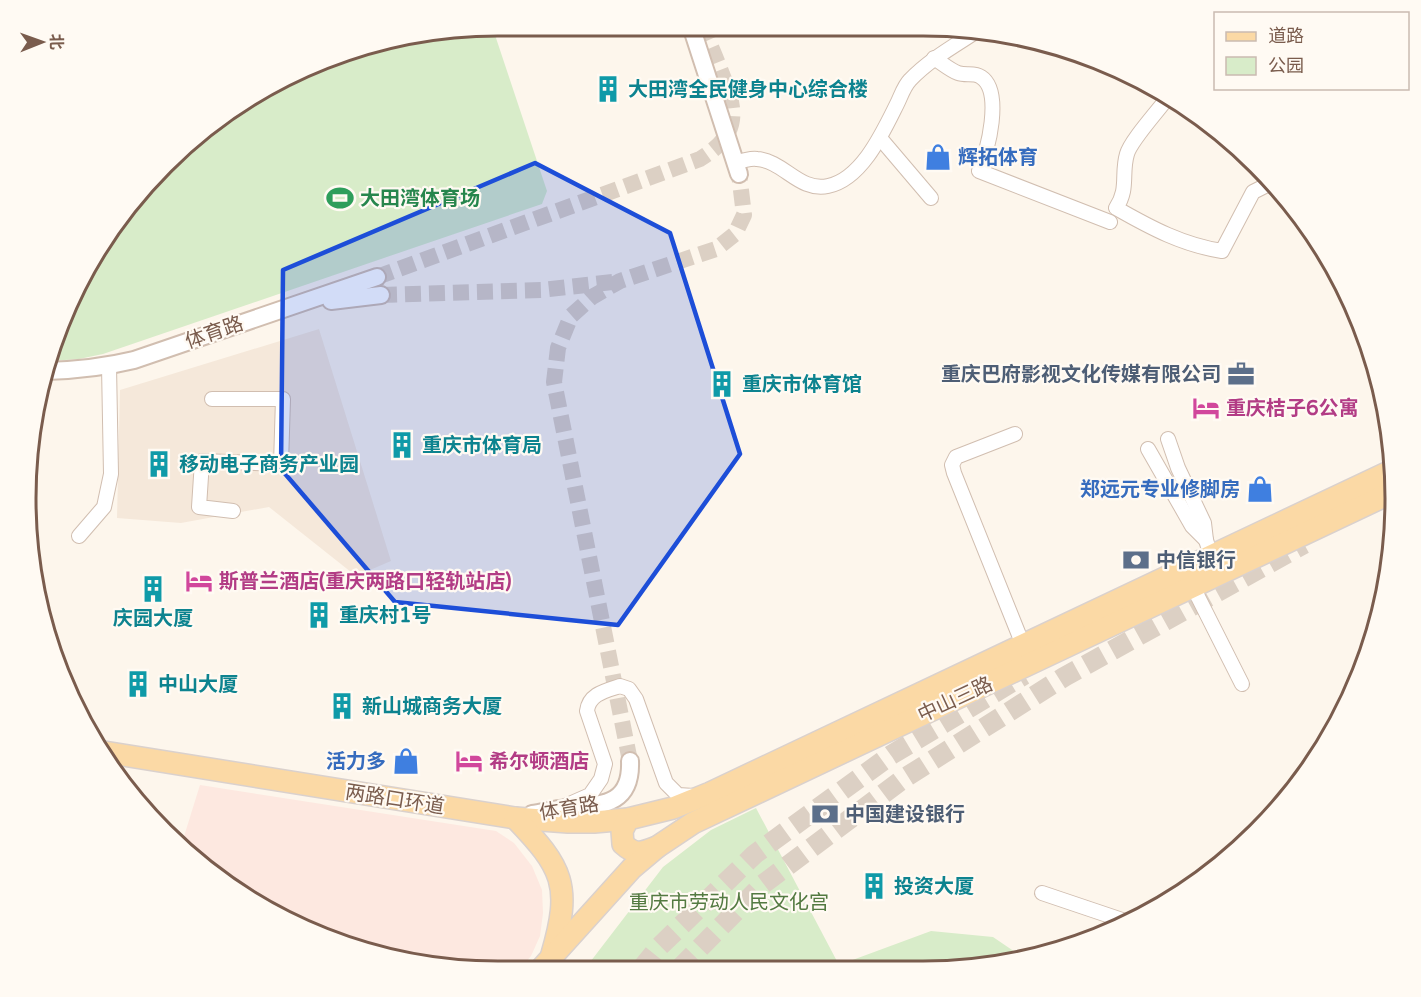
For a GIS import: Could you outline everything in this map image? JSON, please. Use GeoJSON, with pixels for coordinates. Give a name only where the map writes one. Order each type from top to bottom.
{"type":"FeatureCollection","features":[{"type":"Feature","properties":{"kind":"main road","name":"中山三路"},"geometry":{"type":"LineString","coordinates":[[515,818],[594,822],[628,819],[673,808],[708,794],[1023,645],[1209,548],[1384,473]]}},
{"type":"Feature","properties":{"kind":"main road","name":"中山三路"},"geometry":{"type":"LineString","coordinates":[[549,961],[632,868],[657,847],[693,823],[1385,496]]}},
{"type":"Feature","properties":{"kind":"main road","name":"两路口环道"},"geometry":{"type":"LineString","coordinates":[[113,753],[515,818]]}},
{"type":"Feature","properties":{"kind":"main road"},"geometry":{"type":"LineString","coordinates":[[515,818],[542,846],[560,879],[562,918],[547,961]]}},
{"type":"Feature","properties":{"kind":"main road"},"geometry":{"type":"LineString","coordinates":[[628,819],[622,831],[623,844],[631,852],[642,852],[657,847]]}},
{"type":"Feature","properties":{"kind":"street"},"geometry":{"type":"LineString","coordinates":[[695,36],[737,169],[757,158],[777,165],[801,182],[813,187],[831,186],[851,177],[879,138],[908,81],[934,58],[965,38]]}},
{"type":"Feature","properties":{"kind":"street"},"geometry":{"type":"LineString","coordinates":[[934,58],[959,74],[973,74],[982,77],[988,85],[992,104],[991,128],[986,157],[979,171],[1110,222]]}},
{"type":"Feature","properties":{"kind":"street"},"geometry":{"type":"LineString","coordinates":[[1163,104],[1127,151],[1124,166],[1126,184],[1122,199],[1116,208],[1177,240],[1201,248],[1222,251],[1253,192],[1264,187]]}},
{"type":"Feature","properties":{"kind":"street"},"geometry":{"type":"LineString","coordinates":[[879,138],[931,198]]}},
{"type":"Feature","properties":{"kind":"street","name":"体育路"},"geometry":{"type":"LineString","coordinates":[[55,371],[109,366],[134,360],[377,277]]}},
{"type":"Feature","properties":{"kind":"street"},"geometry":{"type":"LineString","coordinates":[[280,310],[344,298],[381,296]]}},
{"type":"Feature","properties":{"kind":"street"},"geometry":{"type":"LineString","coordinates":[[79,536],[104,507],[111,474],[109,366]]}},
{"type":"Feature","properties":{"kind":"street"},"geometry":{"type":"LineString","coordinates":[[212,399],[283,399],[281,464],[202,460],[199,507],[233,512]]}},
{"type":"Feature","properties":{"kind":"street"},"geometry":{"type":"LineString","coordinates":[[1015,434],[956,457],[952,465],[1023,645]]}},
{"type":"Feature","properties":{"kind":"street"},"geometry":{"type":"LineString","coordinates":[[1168,439],[1178,468],[1204,523],[1209,548]]}},
{"type":"Feature","properties":{"kind":"street"},"geometry":{"type":"LineString","coordinates":[[1148,449],[1192,526],[1209,548]]}},
{"type":"Feature","properties":{"kind":"street"},"geometry":{"type":"LineString","coordinates":[[1193,587],[1242,684]]}},
{"type":"Feature","properties":{"kind":"street"},"geometry":{"type":"LineString","coordinates":[[560,809],[590,795],[601,779],[605,764],[587,711],[588,704],[596,694],[620,686],[629,689],[636,699],[666,783],[678,795],[690,797],[708,794]]}},
{"type":"Feature","properties":{"kind":"street","name":"体育路"},"geometry":{"type":"LineString","coordinates":[[515,818],[560,809],[604,804],[619,795],[628,784],[631,774],[630,761]]}},
{"type":"Feature","properties":{"kind":"street"},"geometry":{"type":"LineString","coordinates":[[1042,893],[1116,918]]}},
{"type":"Feature","properties":{"kind":"highlighted area"},"geometry":{"type":"Polygon","coordinates":[[[535,163],[670,233],[740,454],[618,625],[395,602],[281,469],[283,270],[535,163]]]}},
{"type":"Feature","properties":{"kind":"shaded area"},"geometry":{"type":"Polygon","coordinates":[[[319,329],[391,561],[356,576],[269,507],[181,523],[117,518],[120,390],[319,329]]]}},
{"type":"Feature","properties":{"kind":"shaded area"},"geometry":{"type":"Polygon","coordinates":[[[200,785],[496,831],[514,843],[532,866],[542,890],[543,913],[540,936],[527,961],[438,957],[379,945],[322,926],[267,899],[217,865],[184,837],[200,785]]]}},
{"type":"Feature","properties":{"kind":"green space","name":"大田湾体育场"},"geometry":{"type":"Polygon","coordinates":[[[495,36],[547,191],[542,204],[103,354],[58,360],[71,322],[98,267],[132,217],[171,171],[217,132],[267,98],[322,71],[350,61],[408,45],[438,40],[495,36]]]}},
{"type":"Feature","properties":{"kind":"green space","name":"重庆市劳动人民文化宫"},"geometry":{"type":"Polygon","coordinates":[[[756,808],[837,961],[591,961],[663,867],[711,830],[756,808]]]}},
{"type":"Feature","properties":{"kind":"green space","name":"重庆市劳动人民文化宫"},"geometry":{"type":"Polygon","coordinates":[[[931,931],[993,937],[1015,952],[953,960],[850,961],[931,931]]]}},
{"type":"Feature","properties":{"kind":"tunnel"},"geometry":{"type":"LineString","coordinates":[[377,277],[700,159],[713,150],[728,132],[732,122],[732,112],[727,88],[706,36]]}},
{"type":"Feature","properties":{"kind":"tunnel"},"geometry":{"type":"LineString","coordinates":[[630,761],[554,382],[558,348],[571,316],[592,297],[620,281],[716,249],[735,234],[744,215],[739,174]]}},
{"type":"Feature","properties":{"kind":"tunnel"},"geometry":{"type":"LineString","coordinates":[[381,295],[541,290],[613,282]]}},
{"type":"Feature","properties":{"kind":"tunnel"},"geometry":{"type":"LineString","coordinates":[[687,961],[762,885],[903,779],[1064,677],[1304,544]]}},
{"type":"Feature","properties":{"kind":"tunnel"},"geometry":{"type":"LineString","coordinates":[[647,961],[755,854],[891,755],[1024,675]]}},
{"type":"Feature","properties":{"kind":"place","name":"大田湾全民健身中心综合楼"},"geometry":{"type":"Point","coordinates":[608,89]}},
{"type":"Feature","properties":{"kind":"place","name":"辉拓体育"},"geometry":{"type":"Point","coordinates":[938,157]}},
{"type":"Feature","properties":{"kind":"place","name":"大田湾体育场"},"geometry":{"type":"Point","coordinates":[340,198]}},
{"type":"Feature","properties":{"kind":"place","name":"重庆巴府影视文化传媒有限公司"},"geometry":{"type":"Point","coordinates":[1241,374]}},
{"type":"Feature","properties":{"kind":"place","name":"重庆市体育馆"},"geometry":{"type":"Point","coordinates":[722,384]}},
{"type":"Feature","properties":{"kind":"place","name":"重庆桔子6公寓"},"geometry":{"type":"Point","coordinates":[1206,408]}},
{"type":"Feature","properties":{"kind":"place","name":"重庆市体育局"},"geometry":{"type":"Point","coordinates":[402,445]}},
{"type":"Feature","properties":{"kind":"place","name":"移动电子商务产业园"},"geometry":{"type":"Point","coordinates":[159,464]}},
{"type":"Feature","properties":{"kind":"place","name":"郑远元专业修脚房"},"geometry":{"type":"Point","coordinates":[1260,489]}},
{"type":"Feature","properties":{"kind":"place","name":"中信银行"},"geometry":{"type":"Point","coordinates":[1136,560]}},
{"type":"Feature","properties":{"kind":"place","name":"斯普兰酒店(重庆两路口轻轨站店)"},"geometry":{"type":"Point","coordinates":[199,581]}},
{"type":"Feature","properties":{"kind":"place","name":"庆园大厦"},"geometry":{"type":"Point","coordinates":[153,589]}},
{"type":"Feature","properties":{"kind":"place","name":"重庆村1号"},"geometry":{"type":"Point","coordinates":[319,615]}},
{"type":"Feature","properties":{"kind":"place","name":"中山大厦"},"geometry":{"type":"Point","coordinates":[138,684]}},
{"type":"Feature","properties":{"kind":"place","name":"新山城商务大厦"},"geometry":{"type":"Point","coordinates":[342,706]}},
{"type":"Feature","properties":{"kind":"place","name":"活力多"},"geometry":{"type":"Point","coordinates":[406,761]}},
{"type":"Feature","properties":{"kind":"place","name":"希尔顿酒店"},"geometry":{"type":"Point","coordinates":[469,761]}},
{"type":"Feature","properties":{"kind":"place","name":"中国建设银行"},"geometry":{"type":"Point","coordinates":[825,814]}},
{"type":"Feature","properties":{"kind":"place","name":"投资大厦"},"geometry":{"type":"Point","coordinates":[874,886]}}]}
